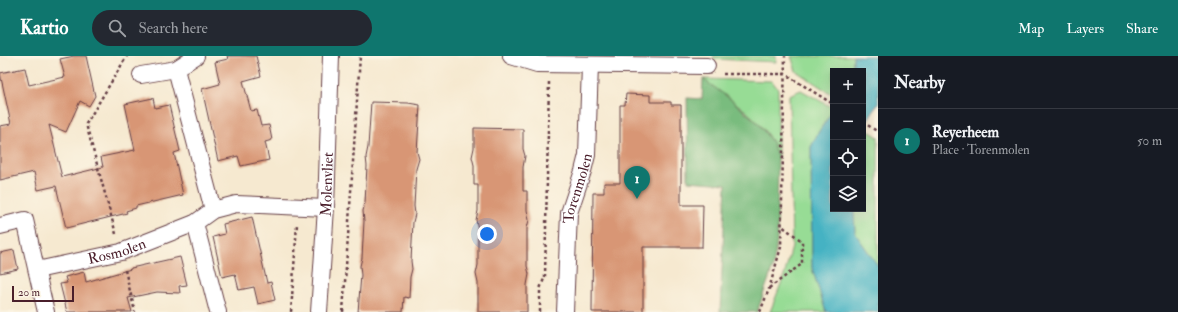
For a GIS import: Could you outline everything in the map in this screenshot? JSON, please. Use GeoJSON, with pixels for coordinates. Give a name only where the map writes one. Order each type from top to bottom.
{"type":"FeatureCollection","features":[{"type":"Feature","properties":{"kind":"street"},"geometry":{"type":"LineString","coordinates":[[141,75],[176,69],[196,56]]}},
{"type":"Feature","properties":{"kind":"street","name":"Molenvliet"},"geometry":{"type":"LineString","coordinates":[[319,312],[326,208],[331,56]]}},
{"type":"Feature","properties":{"kind":"street"},"geometry":{"type":"LineString","coordinates":[[511,56],[537,64],[707,66]]}},
{"type":"Feature","properties":{"kind":"street","name":"Torenmolen"},"geometry":{"type":"LineString","coordinates":[[565,312],[568,214],[587,155],[590,65]]}},
{"type":"Feature","properties":{"kind":"street"},"geometry":{"type":"LineString","coordinates":[[176,69],[213,210]]}},
{"type":"Feature","properties":{"kind":"street","name":"Rosmolen"},"geometry":{"type":"LineString","coordinates":[[36,270],[121,252],[195,223],[213,210],[236,204],[298,208],[326,208]]}},
{"type":"Feature","properties":{"kind":"street"},"geometry":{"type":"LineString","coordinates":[[0,226],[25,220],[46,312]]}},
{"type":"Feature","properties":{"kind":"street"},"geometry":{"type":"LineString","coordinates":[[195,223],[218,312]]}},
{"type":"Feature","properties":{"kind":"path"},"geometry":{"type":"LineString","coordinates":[[127,56],[86,124],[121,252],[135,312]]}},
{"type":"Feature","properties":{"kind":"path"},"geometry":{"type":"LineString","coordinates":[[343,312],[360,56]]}},
{"type":"Feature","properties":{"kind":"path"},"geometry":{"type":"LineString","coordinates":[[760,312],[769,289],[781,247],[785,56]]}},
{"type":"Feature","properties":{"kind":"path","name":"Torenmolen"},"geometry":{"type":"LineString","coordinates":[[540,312],[540,289],[545,276],[549,64]]}},
{"type":"Feature","properties":{"kind":"path"},"geometry":{"type":"LineString","coordinates":[[707,66],[707,74],[785,74],[830,102]]}},
{"type":"Feature","properties":{"kind":"path"},"geometry":{"type":"LineString","coordinates":[[866,124],[878,132]]}},
{"type":"Feature","properties":{"kind":"path"},"geometry":{"type":"LineString","coordinates":[[291,312],[298,208]]}},
{"type":"Feature","properties":{"kind":"path"},"geometry":{"type":"LineString","coordinates":[[769,289],[802,264],[802,241],[782,226]]}},
{"type":"Feature","properties":{"kind":"green space"},"geometry":{"type":"Polygon","coordinates":[[[713,56],[776,56],[776,62],[714,59],[713,56]]]}},
{"type":"Feature","properties":{"kind":"green space"},"geometry":{"type":"Polygon","coordinates":[[[791,56],[853,56],[853,68],[830,68],[830,93],[796,71],[791,56]]]}},
{"type":"Feature","properties":{"kind":"green space"},"geometry":{"type":"Polygon","coordinates":[[[703,79],[772,81],[778,89],[778,159],[771,141],[758,123],[741,107],[703,79]]]}},
{"type":"Feature","properties":{"kind":"green space"},"geometry":{"type":"Polygon","coordinates":[[[703,79],[729,98],[758,123],[772,142],[778,159],[777,241],[773,267],[757,312],[720,312],[726,184],[688,181],[687,98],[702,99],[703,79]]]}},
{"type":"Feature","properties":{"kind":"green space"},"geometry":{"type":"Polygon","coordinates":[[[801,90],[830,106],[830,115],[811,147],[812,268],[826,312],[770,312],[784,276],[792,247],[789,95],[801,90]]]}},
{"type":"Feature","properties":{"kind":"green space"},"geometry":{"type":"Polygon","coordinates":[[[866,129],[878,137],[878,266],[855,233],[854,212],[866,212],[866,129]]]}},
{"type":"Feature","properties":{"kind":"water"},"geometry":{"type":"Polygon","coordinates":[[[853,56],[878,56],[878,103],[866,123],[866,68],[853,68],[853,56]]]}},
{"type":"Feature","properties":{"kind":"water"},"geometry":{"type":"Polygon","coordinates":[[[830,115],[830,212],[854,212],[855,233],[878,266],[878,312],[826,312],[812,268],[811,147],[830,115]]]}},
{"type":"Feature","properties":{"kind":"building"},"geometry":{"type":"Polygon","coordinates":[[[74,56],[86,56],[95,96],[89,106],[80,101],[66,132],[49,125],[62,177],[103,167],[101,157],[135,150],[125,104],[153,98],[155,108],[169,105],[180,151],[174,153],[183,195],[136,206],[136,208],[126,211],[127,213],[66,228],[56,186],[38,190],[34,172],[0,180],[0,126],[11,124],[0,73],[25,68],[29,85],[65,77],[60,59],[74,56]]]}},
{"type":"Feature","properties":{"kind":"building"},"geometry":{"type":"Polygon","coordinates":[[[227,56],[256,56],[261,76],[243,81],[251,111],[257,110],[261,126],[269,125],[272,140],[265,142],[269,160],[241,166],[238,156],[218,161],[202,89],[220,84],[215,62],[228,59],[227,56]]]}},
{"type":"Feature","properties":{"kind":"building"},"geometry":{"type":"Polygon","coordinates":[[[626,94],[650,95],[650,102],[671,102],[671,105],[681,105],[681,205],[703,205],[702,247],[643,247],[643,312],[592,312],[593,193],[604,193],[604,183],[620,183],[620,105],[625,105],[626,94]]]}},
{"type":"Feature","properties":{"kind":"building"},"geometry":{"type":"Polygon","coordinates":[[[371,102],[408,103],[420,105],[417,152],[419,159],[416,169],[415,214],[413,222],[411,261],[412,269],[409,298],[404,297],[403,312],[358,312],[364,221],[363,211],[365,203],[367,166],[366,157],[371,102]]]}},
{"type":"Feature","properties":{"kind":"building"},"geometry":{"type":"Polygon","coordinates":[[[474,128],[523,129],[523,149],[525,156],[523,167],[523,191],[527,191],[527,210],[529,220],[527,228],[527,266],[529,274],[527,285],[527,312],[478,312],[478,283],[476,274],[478,265],[478,229],[476,220],[478,211],[478,185],[474,185],[474,165],[472,157],[474,148],[474,128]]]}},
{"type":"Feature","properties":{"kind":"building"},"geometry":{"type":"Polygon","coordinates":[[[252,217],[267,283],[271,282],[275,300],[258,304],[254,287],[239,290],[235,274],[222,277],[213,237],[225,234],[223,224],[252,217]]]}},
{"type":"Feature","properties":{"kind":"building"},"geometry":{"type":"Polygon","coordinates":[[[14,250],[18,269],[0,273],[0,253],[14,250]]]}},
{"type":"Feature","properties":{"kind":"building"},"geometry":{"type":"Polygon","coordinates":[[[180,257],[187,285],[179,286],[180,293],[157,292],[128,298],[132,312],[67,312],[60,284],[67,283],[65,277],[84,272],[86,282],[131,268],[180,257]]]}},
{"type":"Feature","properties":{"kind":"place","name":"Reyerheem"},"geometry":{"type":"Point","coordinates":[637,199]}}]}
